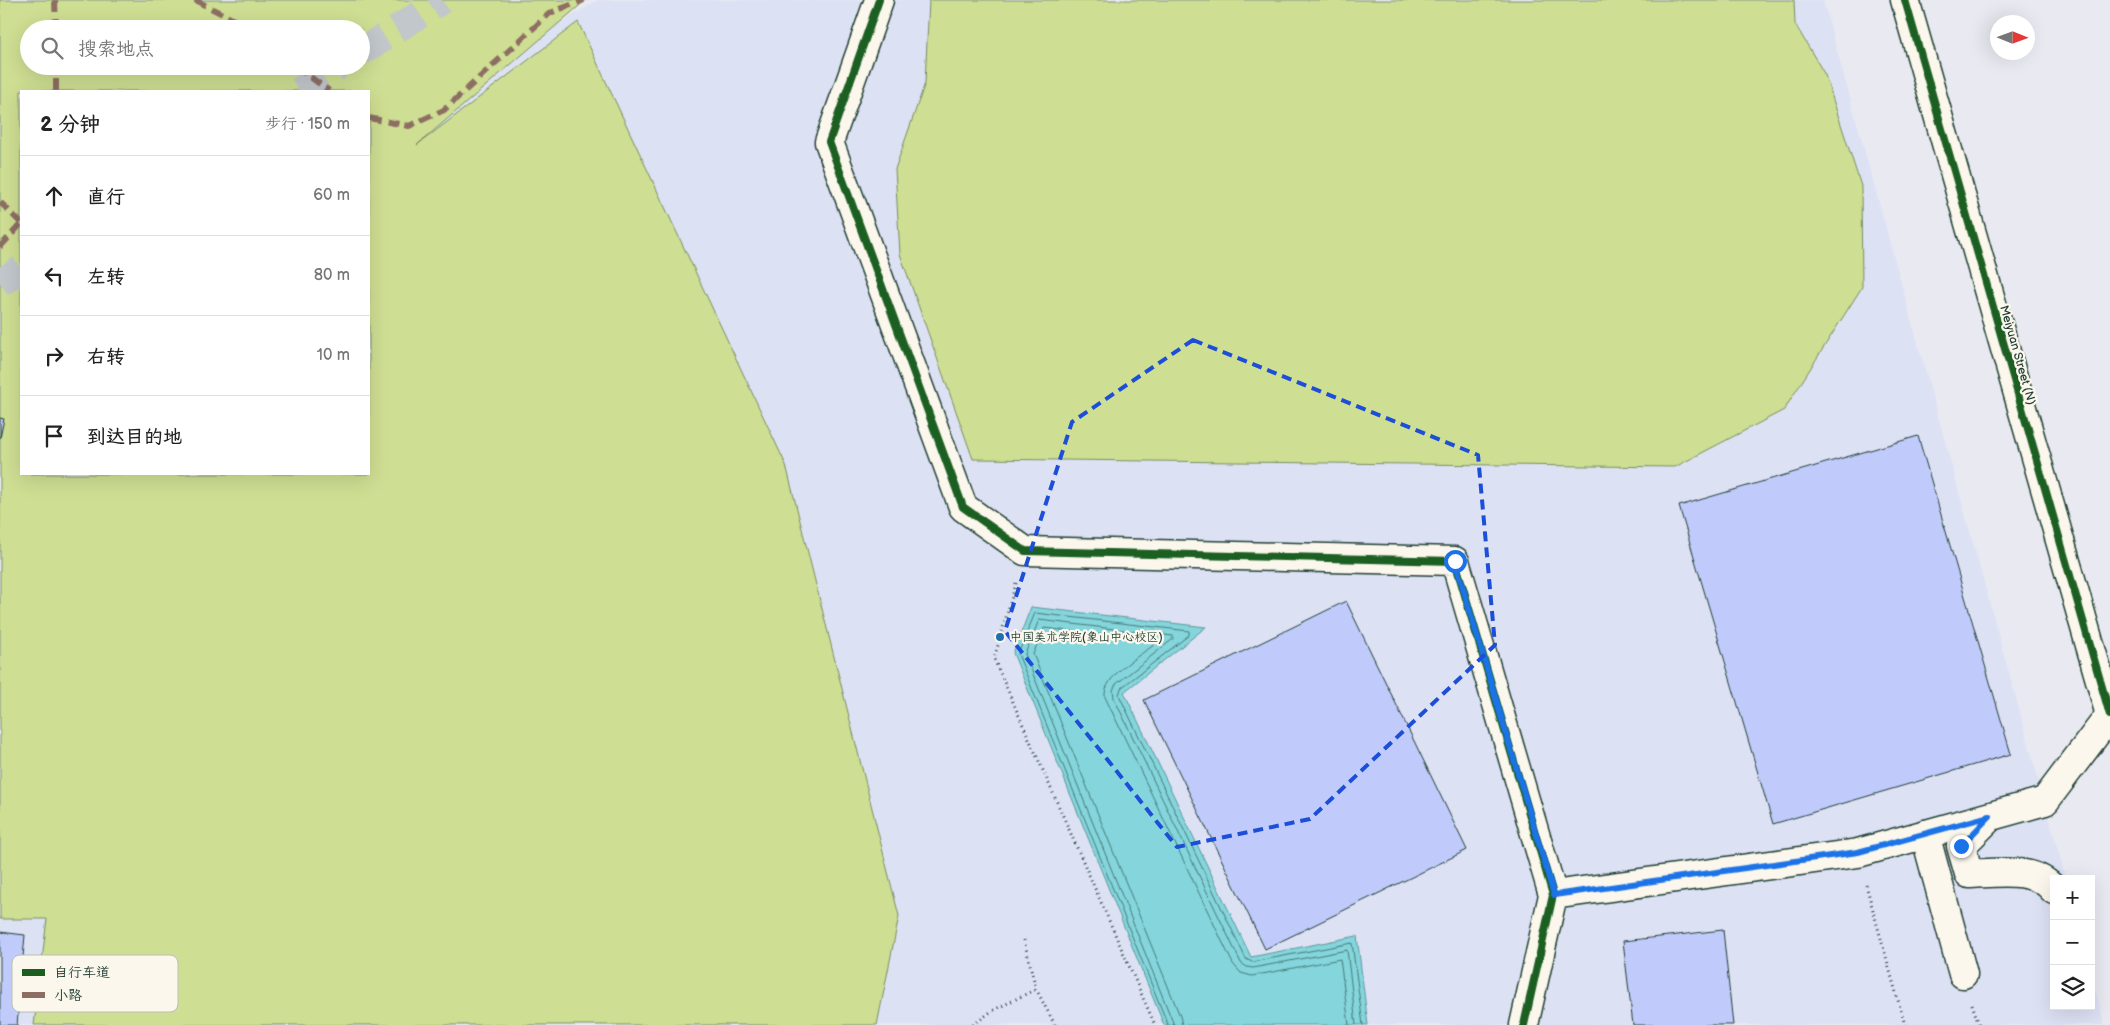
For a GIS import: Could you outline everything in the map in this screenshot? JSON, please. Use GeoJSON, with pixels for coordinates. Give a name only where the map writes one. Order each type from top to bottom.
{"type":"FeatureCollection","features":[{"type":"Feature","properties":{"kind":"street"},"geometry":{"type":"LineString","coordinates":[[879,0],[829,142],[963,507],[1026,551],[1455,561],[1554,895],[1524,1025]]}},
{"type":"Feature","properties":{"kind":"street","name":"Meiyuan Street (N)"},"geometry":{"type":"LineString","coordinates":[[1905,0],[2110,715]]}},
{"type":"Feature","properties":{"kind":"street"},"geometry":{"type":"LineString","coordinates":[[1554,895],[1858,852],[2045,801],[2110,715]]}},
{"type":"Feature","properties":{"kind":"street"},"geometry":{"type":"LineString","coordinates":[[1990,816],[1961,846],[1969,874],[2016,872],[2048,882],[2050,885]]}},
{"type":"Feature","properties":{"kind":"street"},"geometry":{"type":"LineString","coordinates":[[1925,834],[1963,974]]}},
{"type":"Feature","properties":{"kind":"path"},"geometry":{"type":"LineString","coordinates":[[1026,551],[994,659],[1155,1025]]}},
{"type":"Feature","properties":{"kind":"path"},"geometry":{"type":"LineString","coordinates":[[1858,852],[1875,922],[1904,1025]]}},
{"type":"Feature","properties":{"kind":"path"},"geometry":{"type":"LineString","coordinates":[[1024,940],[1036,988],[1055,1025]]}},
{"type":"Feature","properties":{"kind":"path"},"geometry":{"type":"LineString","coordinates":[[973,1025],[992,1011],[1036,988]]}},
{"type":"Feature","properties":{"kind":"highlighted area"},"geometry":{"type":"Polygon","coordinates":[[[1193,340],[1478,455],[1495,645],[1310,819],[1177,847],[1005,631],[1072,422],[1193,340]]]}},
{"type":"Feature","properties":{"kind":"shaded area","name":"中国美术学院(象山中心校区)"},"geometry":{"type":"Polygon","coordinates":[[[598,0],[1823,0],[2065,875],[2050,875],[2050,1010],[2095,1010],[2095,989],[2105,1025],[0,1025],[0,352],[20,342],[20,475],[370,475],[370,137],[598,0]]]}},
{"type":"Feature","properties":{"kind":"green space"},"geometry":{"type":"Polygon","coordinates":[[[0,0],[586,0],[417,145],[578,22],[786,465],[899,916],[877,1025],[34,1025],[36,1012],[178,1012],[178,955],[43,955],[47,919],[0,919],[0,0]]]}},
{"type":"Feature","properties":{"kind":"green space"},"geometry":{"type":"Polygon","coordinates":[[[929,0],[1794,0],[1795,24],[1825,75],[1861,186],[1862,287],[1784,410],[1675,467],[973,459],[900,254],[895,169],[925,83],[929,0]]]}},
{"type":"Feature","properties":{"kind":"water"},"geometry":{"type":"Polygon","coordinates":[[[1031,607],[1206,627],[1124,692],[1251,957],[1357,936],[1368,1025],[1164,1025],[1013,653],[1031,607]]]}},
{"type":"Feature","properties":{"kind":"building"},"geometry":{"type":"Polygon","coordinates":[[[0,418],[4,419],[0,438],[0,418]]]}},
{"type":"Feature","properties":{"kind":"building"},"geometry":{"type":"Polygon","coordinates":[[[1918,436],[2011,754],[1773,824],[1679,506],[1918,436]]]}},
{"type":"Feature","properties":{"kind":"building"},"geometry":{"type":"Polygon","coordinates":[[[1346,601],[1467,850],[1265,949],[1144,700],[1346,601]]]}},
{"type":"Feature","properties":{"kind":"building"},"geometry":{"type":"Polygon","coordinates":[[[1723,930],[1733,1025],[1633,1025],[1623,941],[1723,930]]]}},
{"type":"Feature","properties":{"kind":"building"},"geometry":{"type":"Polygon","coordinates":[[[0,932],[25,935],[23,955],[12,955],[12,1012],[18,1012],[17,1025],[0,1025],[0,932]]]}},
{"type":"Feature","properties":{"kind":"tunnel"},"geometry":{"type":"LineString","coordinates":[[370,46],[442,0]]}},
{"type":"Feature","properties":{"kind":"tunnel"},"geometry":{"type":"LineString","coordinates":[[301,90],[325,75]]}},
{"type":"Feature","properties":{"kind":"tunnel"},"geometry":{"type":"LineString","coordinates":[[0,283],[20,270]]}},
{"type":"Feature","properties":{"kind":"marked path"},"geometry":{"type":"LineString","coordinates":[[55,0],[56,20]]}},
{"type":"Feature","properties":{"kind":"marked path"},"geometry":{"type":"LineString","coordinates":[[195,0],[234,20]]}},
{"type":"Feature","properties":{"kind":"marked path"},"geometry":{"type":"LineString","coordinates":[[370,118],[409,126],[444,110],[550,13],[584,0]]}},
{"type":"Feature","properties":{"kind":"marked path"},"geometry":{"type":"LineString","coordinates":[[56,75],[56,90]]}},
{"type":"Feature","properties":{"kind":"marked path"},"geometry":{"type":"LineString","coordinates":[[308,75],[328,90]]}},
{"type":"Feature","properties":{"kind":"marked path"},"geometry":{"type":"LineString","coordinates":[[0,202],[20,222]]}},
{"type":"Feature","properties":{"kind":"marked path"},"geometry":{"type":"LineString","coordinates":[[0,247],[20,225]]}},
{"type":"Feature","properties":{"kind":"cycle path"},"geometry":{"type":"LineString","coordinates":[[879,0],[829,142],[963,507],[1025,551],[1455,561],[1553,895],[1524,1025]]}},
{"type":"Feature","properties":{"kind":"cycle path"},"geometry":{"type":"LineString","coordinates":[[1905,0],[2110,715]]}},
{"type":"Feature","properties":{"kind":"place","name":"中国美术学院(象山中心校区)"},"geometry":{"type":"Point","coordinates":[1000,637]}},
{"type":"Feature","properties":{"kind":"route"},"geometry":{"type":"LineString","coordinates":[[1455,561],[1554,895],[1858,852],[1990,816],[1961,846]]}}]}
